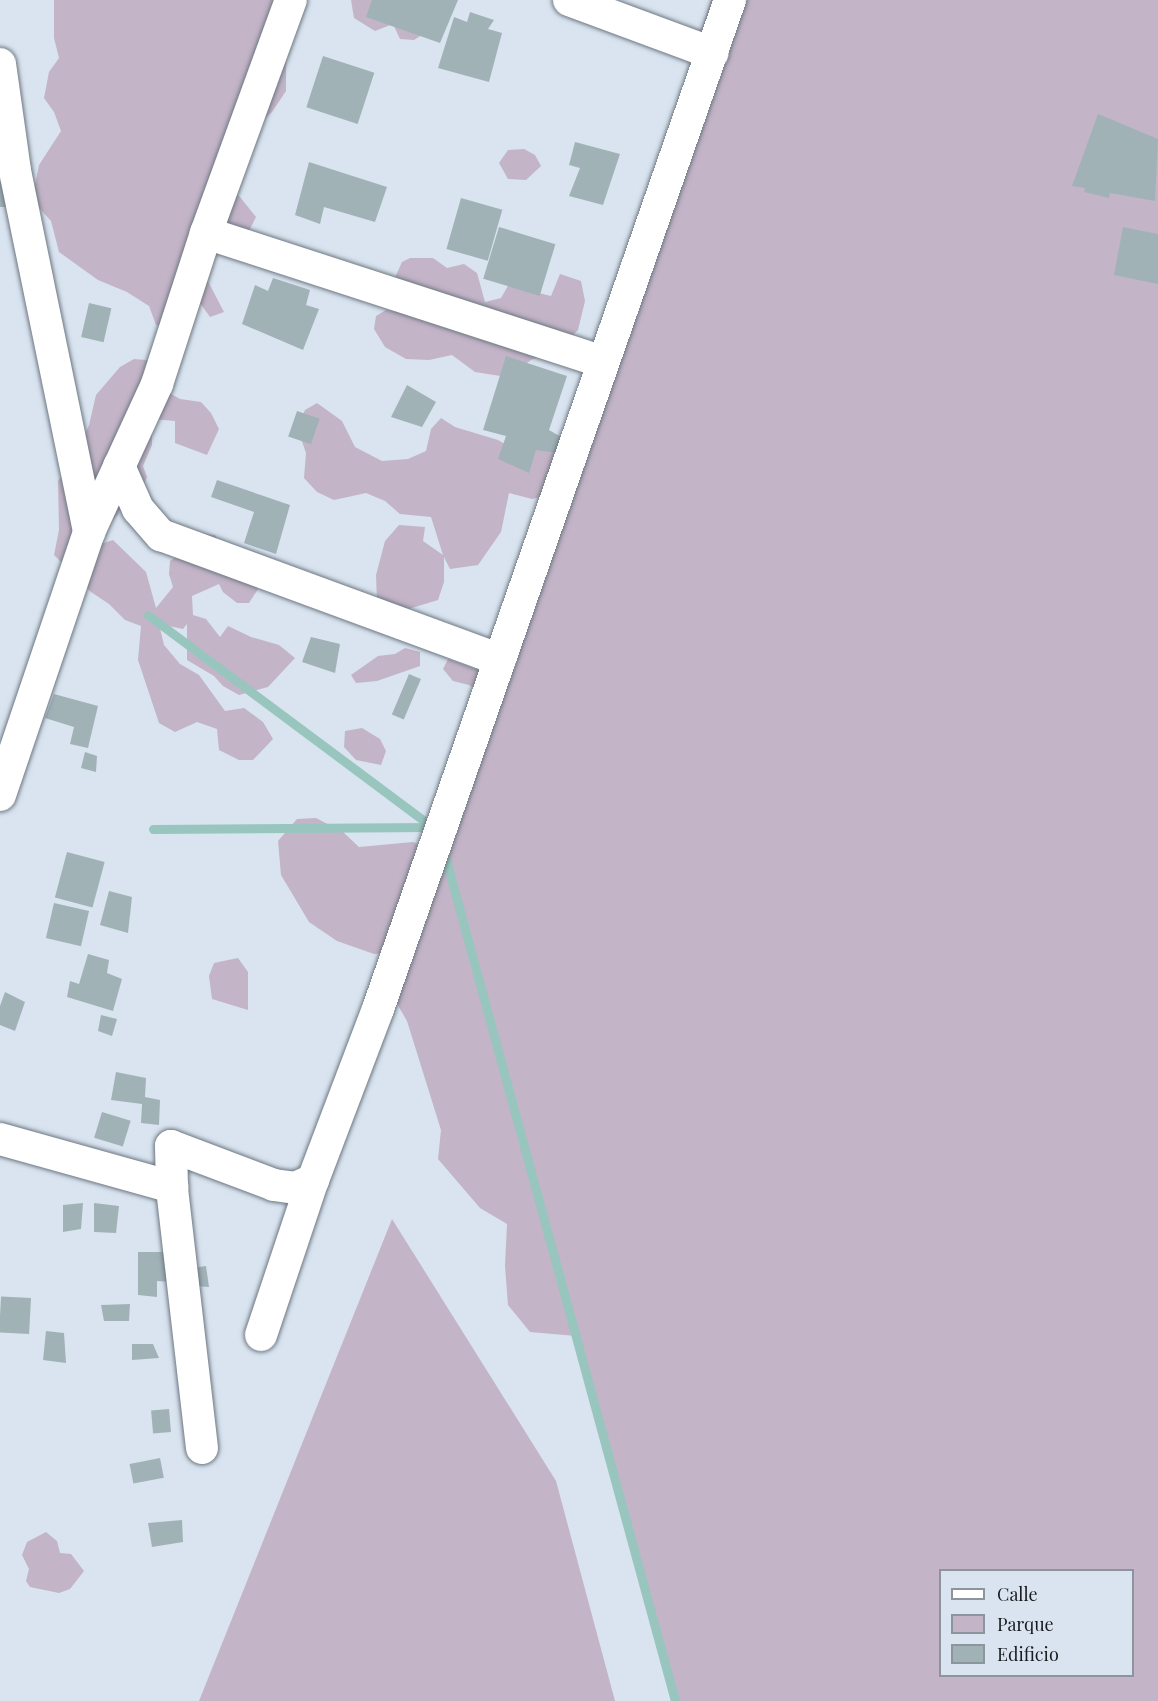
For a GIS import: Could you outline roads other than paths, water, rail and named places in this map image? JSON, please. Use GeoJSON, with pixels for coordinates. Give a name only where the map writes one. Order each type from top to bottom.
{"type":"FeatureCollection","features":[{"type":"Feature","properties":{"kind":"street"},"geometry":{"type":"LineString","coordinates":[[0,795],[89,532],[157,384],[206,233],[291,0]]}},
{"type":"Feature","properties":{"kind":"street"},"geometry":{"type":"LineString","coordinates":[[569,0],[712,52]]}},
{"type":"Feature","properties":{"kind":"street"},"geometry":{"type":"LineString","coordinates":[[261,1335],[313,1180],[378,1009],[730,0]]}},
{"type":"Feature","properties":{"kind":"street"},"geometry":{"type":"LineString","coordinates":[[0,64],[15,171],[89,532]]}},
{"type":"Feature","properties":{"kind":"street"},"geometry":{"type":"LineString","coordinates":[[206,233],[603,362]]}},
{"type":"Feature","properties":{"kind":"street"},"geometry":{"type":"LineString","coordinates":[[119,466],[138,509],[161,535],[500,660]]}},
{"type":"Feature","properties":{"kind":"street"},"geometry":{"type":"LineString","coordinates":[[0,1139],[172,1187]]}},
{"type":"Feature","properties":{"kind":"street"},"geometry":{"type":"LineString","coordinates":[[202,1448],[172,1187],[171,1146],[274,1185],[295,1188],[313,1180]]}},
{"type":"Feature","properties":{"kind":"waterway"},"geometry":{"type":"LineString","coordinates":[[148,615],[432,827]]}},
{"type":"Feature","properties":{"kind":"waterway"},"geometry":{"type":"LineString","coordinates":[[153,829],[432,827]]}},
{"type":"Feature","properties":{"kind":"waterway"},"geometry":{"type":"LineString","coordinates":[[445,856],[675,1701]]}}]}
